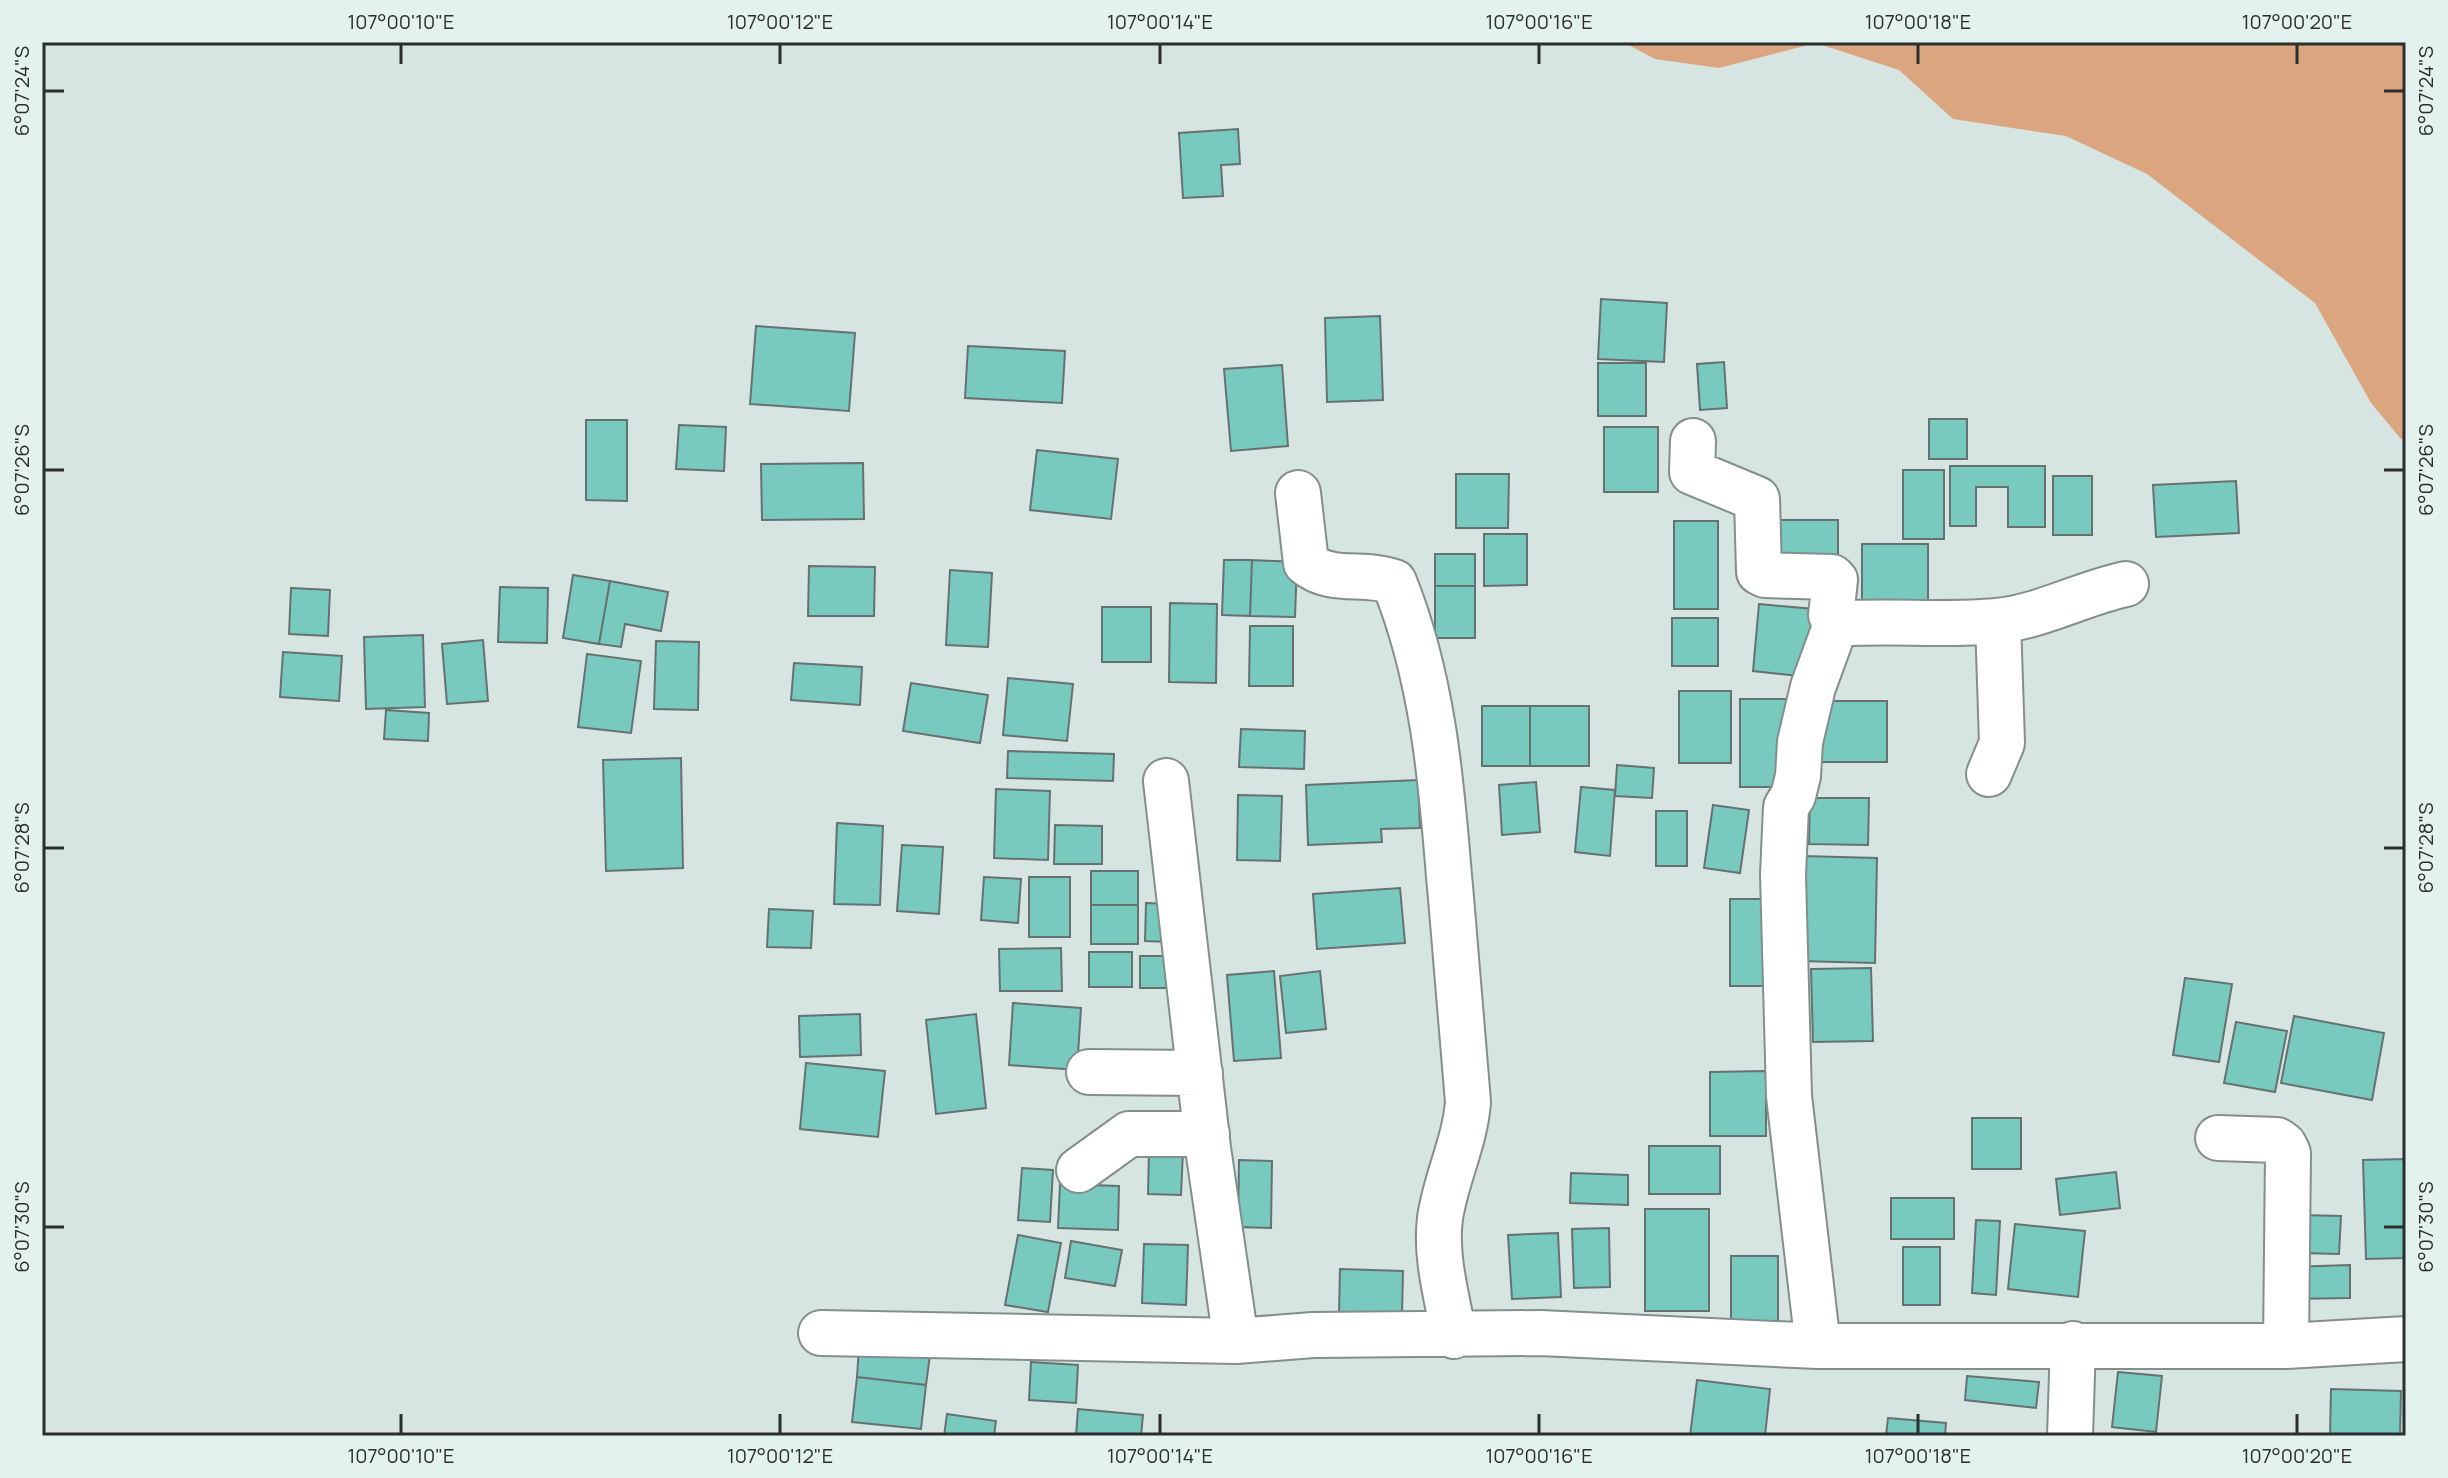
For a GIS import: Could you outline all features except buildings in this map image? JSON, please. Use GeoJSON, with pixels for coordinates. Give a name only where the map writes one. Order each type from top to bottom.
{"type":"FeatureCollection","features":[{"type":"Feature","properties":{"kind":"street"},"geometry":{"type":"LineString","coordinates":[[1693,441],[1692,472],[1757,499],[1759,572],[1765,575],[1832,577],[1835,580],[1831,615],[1836,624],[1813,687],[1800,742],[1798,776],[1793,796],[1786,807],[1783,875],[1789,1096],[1818,1346]]}},
{"type":"Feature","properties":{"kind":"street"},"geometry":{"type":"LineString","coordinates":[[1298,493],[1306,563],[1327,575],[1379,577],[1394,582],[1414,633],[1429,703],[1443,810],[1468,1102],[1466,1128],[1441,1214],[1438,1244],[1454,1336]]}},
{"type":"Feature","properties":{"kind":"street"},"geometry":{"type":"LineString","coordinates":[[1836,624],[1998,621],[2032,614],[2088,592],[2126,584]]}},
{"type":"Feature","properties":{"kind":"street"},"geometry":{"type":"LineString","coordinates":[[1989,774],[2002,743],[1998,621]]}},
{"type":"Feature","properties":{"kind":"street"},"geometry":{"type":"LineString","coordinates":[[1166,781],[1207,1134],[1236,1341]]}},
{"type":"Feature","properties":{"kind":"street"},"geometry":{"type":"LineString","coordinates":[[1089,1072],[1200,1073]]}},
{"type":"Feature","properties":{"kind":"street"},"geometry":{"type":"LineString","coordinates":[[1079,1170],[1129,1134],[1207,1134]]}},
{"type":"Feature","properties":{"kind":"street"},"geometry":{"type":"LineString","coordinates":[[2218,1138],[2277,1140],[2288,1153],[2286,1346]]}},
{"type":"Feature","properties":{"kind":"street"},"geometry":{"type":"LineString","coordinates":[[821,1333],[1236,1341],[1313,1335],[1540,1333],[1818,1346],[2286,1346],[2406,1339]]}},
{"type":"Feature","properties":{"kind":"street"},"geometry":{"type":"LineString","coordinates":[[2070,1436],[2073,1344]]}},
{"type":"Feature","properties":{"kind":"shaded area"},"geometry":{"type":"Polygon","coordinates":[[[1623,42],[2406,42],[2406,439],[2401,439],[2371,403],[2315,303],[2147,174],[2066,136],[1953,119],[1899,70],[1816,43],[1719,68],[1655,59],[1623,42]]]}}]}
